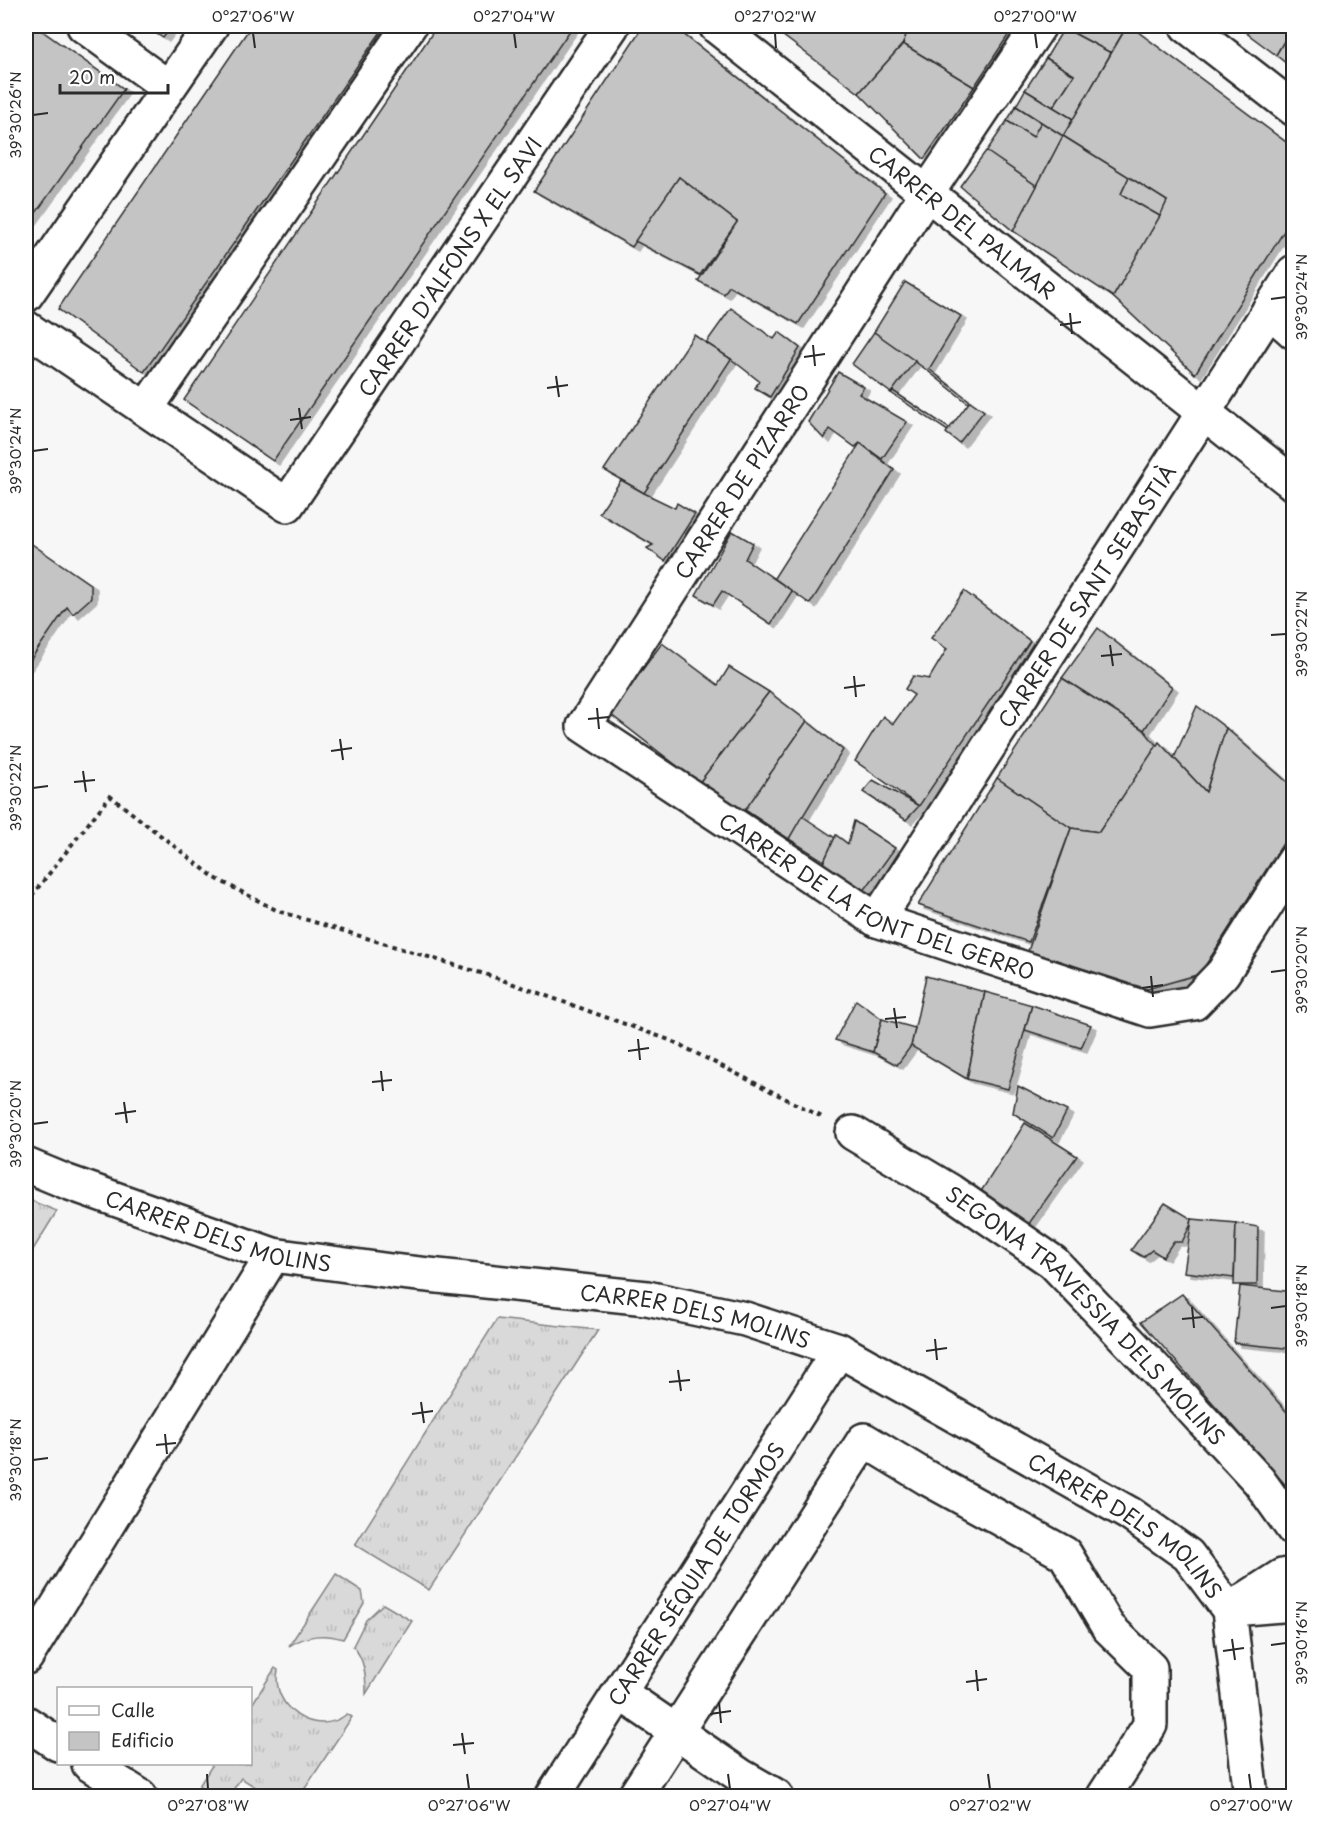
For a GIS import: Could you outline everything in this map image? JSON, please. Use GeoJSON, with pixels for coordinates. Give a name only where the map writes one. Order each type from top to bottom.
{"type":"FeatureCollection","features":[{"type":"Feature","properties":{"kind":"street"},"geometry":{"type":"LineString","coordinates":[[84,26],[168,87]]}},
{"type":"Feature","properties":{"kind":"street"},"geometry":{"type":"LineString","coordinates":[[26,295],[210,26]]}},
{"type":"Feature","properties":{"kind":"street"},"geometry":{"type":"LineString","coordinates":[[26,328],[146,409],[409,26]]}},
{"type":"Feature","properties":{"kind":"street","name":"CARRER D'ALFONS X EL SAVI"},"geometry":{"type":"LineString","coordinates":[[146,409],[287,505],[612,26]]}},
{"type":"Feature","properties":{"kind":"street","name":"CARRER DEL PALMAR"},"geometry":{"type":"LineString","coordinates":[[716,26],[1293,484]]}},
{"type":"Feature","properties":{"kind":"street","name":"CARRER DE PIZARRO"},"geometry":{"type":"LineString","coordinates":[[584,726],[927,193],[1039,26]]}},
{"type":"Feature","properties":{"kind":"street"},"geometry":{"type":"LineString","coordinates":[[1187,26],[1293,109]]}},
{"type":"Feature","properties":{"kind":"street","name":"CARRER DE SANT SEBASTIÀ"},"geometry":{"type":"LineString","coordinates":[[877,920],[1293,272]]}},
{"type":"Feature","properties":{"kind":"street"},"geometry":{"type":"LineString","coordinates":[[1269,310],[1293,332]]}},
{"type":"Feature","properties":{"kind":"street","name":"CARRER DE LA FONT DEL GERRO"},"geometry":{"type":"LineString","coordinates":[[584,726],[877,920],[1150,1010],[1194,1003],[1223,973],[1293,861]]}},
{"type":"Feature","properties":{"kind":"street","name":"SEGONA TRAVESSIA DELS MOLINS"},"geometry":{"type":"LineString","coordinates":[[853,1133],[950,1191],[1053,1262],[1259,1481],[1293,1530]]}},
{"type":"Feature","properties":{"kind":"street","name":"CARRER DELS MOLINS"},"geometry":{"type":"LineString","coordinates":[[26,1165],[67,1182],[273,1255],[391,1271],[647,1298],[745,1319],[839,1350],[1130,1514],[1188,1555],[1229,1610],[1286,1610]]}},
{"type":"Feature","properties":{"kind":"street"},"geometry":{"type":"LineString","coordinates":[[26,1658],[273,1255]]}},
{"type":"Feature","properties":{"kind":"street","name":"CARRER SÉQUIA DE TORMOS"},"geometry":{"type":"LineString","coordinates":[[554,1797],[839,1350]]}},
{"type":"Feature","properties":{"kind":"street"},"geometry":{"type":"LineString","coordinates":[[635,1797],[864,1440],[927,1478],[1065,1554],[1108,1627],[1150,1668],[1150,1725],[1104,1797]]}},
{"type":"Feature","properties":{"kind":"street"},"geometry":{"type":"LineString","coordinates":[[1251,1797],[1229,1610],[1282,1576],[1293,1574]]}},
{"type":"Feature","properties":{"kind":"street"},"geometry":{"type":"LineString","coordinates":[[620,1693],[741,1776],[776,1797]]}},
{"type":"Feature","properties":{"kind":"street"},"geometry":{"type":"LineString","coordinates":[[26,1723],[57,1743]]}},
{"type":"Feature","properties":{"kind":"street"},"geometry":{"type":"LineString","coordinates":[[90,1765],[140,1797]]}},
{"type":"Feature","properties":{"kind":"path"},"geometry":{"type":"LineString","coordinates":[[26,903],[111,796],[215,878],[278,911],[494,977],[672,1041],[853,1133]]}},
{"type":"Feature","properties":{"kind":"green space"},"geometry":{"type":"Polygon","coordinates":[[[29,1200],[57,1211],[26,1261],[26,1201],[29,1200]]]}},
{"type":"Feature","properties":{"kind":"green space"},"geometry":{"type":"Polygon","coordinates":[[[497,1319],[598,1330],[429,1590],[355,1545],[497,1319]]]}},
{"type":"Feature","properties":{"kind":"green space"},"geometry":{"type":"Polygon","coordinates":[[[336,1574],[362,1591],[364,1603],[343,1639],[315,1636],[302,1639],[289,1646],[336,1574]]]}},
{"type":"Feature","properties":{"kind":"green space"},"geometry":{"type":"Polygon","coordinates":[[[383,1604],[412,1621],[366,1694],[364,1668],[353,1646],[366,1620],[383,1604]]]}},
{"type":"Feature","properties":{"kind":"green space"},"geometry":{"type":"Polygon","coordinates":[[[275,1668],[278,1670],[277,1684],[281,1696],[298,1716],[322,1723],[335,1721],[347,1714],[352,1717],[300,1796],[270,1796],[241,1778],[229,1796],[216,1796],[199,1786],[212,1765],[252,1765],[252,1704],[275,1668]]]}},
{"type":"Feature","properties":{"kind":"building"},"geometry":{"type":"Polygon","coordinates":[[[26,26],[35,26],[124,89],[26,227],[26,26]]]}},
{"type":"Feature","properties":{"kind":"building"},"geometry":{"type":"Polygon","coordinates":[[[145,26],[172,26],[163,38],[145,26]]]}},
{"type":"Feature","properties":{"kind":"building"},"geometry":{"type":"Polygon","coordinates":[[[251,26],[385,26],[144,372],[58,309],[251,26]]]}},
{"type":"Feature","properties":{"kind":"building"},"geometry":{"type":"Polygon","coordinates":[[[437,26],[573,26],[273,461],[184,400],[437,26]]]}},
{"type":"Feature","properties":{"kind":"building"},"geometry":{"type":"Polygon","coordinates":[[[643,26],[673,26],[885,193],[798,324],[729,286],[724,294],[698,281],[737,222],[679,177],[632,247],[534,191],[643,26]]]}},
{"type":"Feature","properties":{"kind":"building"},"geometry":{"type":"Polygon","coordinates":[[[770,26],[909,26],[903,44],[859,93],[770,26]]]}},
{"type":"Feature","properties":{"kind":"building"},"geometry":{"type":"Polygon","coordinates":[[[909,26],[1003,26],[1011,31],[974,87],[903,44],[909,26]]]}},
{"type":"Feature","properties":{"kind":"building"},"geometry":{"type":"Polygon","coordinates":[[[1066,26],[1127,26],[1111,53],[1064,28],[1066,26]]]}},
{"type":"Feature","properties":{"kind":"building"},"geometry":{"type":"Polygon","coordinates":[[[1127,26],[1294,148],[1294,215],[1195,374],[1113,297],[1167,201],[1063,136],[1127,26]]]}},
{"type":"Feature","properties":{"kind":"building"},"geometry":{"type":"Polygon","coordinates":[[[1237,26],[1293,26],[1276,55],[1237,26]]]}},
{"type":"Feature","properties":{"kind":"building"},"geometry":{"type":"Polygon","coordinates":[[[1294,26],[1294,70],[1276,55],[1294,26]]]}},
{"type":"Feature","properties":{"kind":"building"},"geometry":{"type":"Polygon","coordinates":[[[1064,28],[1111,53],[1073,119],[1053,107],[1074,75],[1046,58],[1064,28]]]}},
{"type":"Feature","properties":{"kind":"building"},"geometry":{"type":"Polygon","coordinates":[[[903,44],[974,87],[924,159],[859,93],[903,44]]]}},
{"type":"Feature","properties":{"kind":"building"},"geometry":{"type":"Polygon","coordinates":[[[1046,58],[1074,75],[1053,107],[1025,90],[1046,58]]]}},
{"type":"Feature","properties":{"kind":"building"},"geometry":{"type":"Polygon","coordinates":[[[1025,90],[1073,119],[1063,136],[1016,106],[1025,90]]]}},
{"type":"Feature","properties":{"kind":"building"},"geometry":{"type":"Polygon","coordinates":[[[1016,106],[1041,122],[1033,137],[1007,121],[1016,106]]]}},
{"type":"Feature","properties":{"kind":"building"},"geometry":{"type":"Polygon","coordinates":[[[1007,121],[1033,137],[1041,122],[1063,136],[1037,186],[986,152],[1007,121]]]}},
{"type":"Feature","properties":{"kind":"building"},"geometry":{"type":"Polygon","coordinates":[[[1063,136],[1129,177],[1121,194],[1160,216],[1113,297],[1013,231],[1063,136]]]}},
{"type":"Feature","properties":{"kind":"building"},"geometry":{"type":"Polygon","coordinates":[[[986,151],[1037,186],[1013,231],[960,186],[986,151]]]}},
{"type":"Feature","properties":{"kind":"building"},"geometry":{"type":"Polygon","coordinates":[[[679,177],[737,222],[700,275],[635,241],[679,177]]]}},
{"type":"Feature","properties":{"kind":"building"},"geometry":{"type":"Polygon","coordinates":[[[1129,177],[1167,201],[1160,216],[1121,194],[1129,177]]]}},
{"type":"Feature","properties":{"kind":"building"},"geometry":{"type":"Polygon","coordinates":[[[905,282],[961,316],[928,371],[874,332],[905,282]]]}},
{"type":"Feature","properties":{"kind":"building"},"geometry":{"type":"Polygon","coordinates":[[[731,308],[774,339],[779,332],[800,348],[770,397],[755,388],[759,381],[706,343],[731,308]]]}},
{"type":"Feature","properties":{"kind":"building"},"geometry":{"type":"Polygon","coordinates":[[[874,332],[915,361],[891,393],[852,364],[874,332]]]}},
{"type":"Feature","properties":{"kind":"building"},"geometry":{"type":"Polygon","coordinates":[[[694,335],[731,359],[644,493],[604,470],[694,335]]]}},
{"type":"Feature","properties":{"kind":"building"},"geometry":{"type":"Polygon","coordinates":[[[929,369],[970,401],[968,403],[928,371],[929,369]]]}},
{"type":"Feature","properties":{"kind":"building"},"geometry":{"type":"Polygon","coordinates":[[[838,372],[864,387],[859,394],[907,422],[882,459],[860,443],[855,447],[830,429],[824,439],[808,422],[838,372]]]}},
{"type":"Feature","properties":{"kind":"building"},"geometry":{"type":"Polygon","coordinates":[[[893,391],[949,428],[948,431],[891,393],[893,391]]]}},
{"type":"Feature","properties":{"kind":"building"},"geometry":{"type":"Polygon","coordinates":[[[970,401],[984,411],[959,443],[946,433],[970,401]]]}},
{"type":"Feature","properties":{"kind":"building"},"geometry":{"type":"Polygon","coordinates":[[[860,443],[894,470],[810,604],[774,578],[860,443]]]}},
{"type":"Feature","properties":{"kind":"building"},"geometry":{"type":"Polygon","coordinates":[[[621,480],[675,508],[677,503],[695,514],[665,561],[647,548],[653,545],[599,513],[621,480]]]}},
{"type":"Feature","properties":{"kind":"building"},"geometry":{"type":"Polygon","coordinates":[[[732,531],[753,543],[745,559],[792,591],[771,624],[722,591],[713,605],[696,595],[732,531]]]}},
{"type":"Feature","properties":{"kind":"building"},"geometry":{"type":"Polygon","coordinates":[[[26,540],[91,585],[91,598],[73,614],[67,607],[26,666],[26,540]]]}},
{"type":"Feature","properties":{"kind":"building"},"geometry":{"type":"Polygon","coordinates":[[[964,591],[1030,641],[919,806],[855,761],[883,716],[893,724],[914,695],[905,689],[913,676],[929,679],[947,649],[931,638],[964,591]]]}},
{"type":"Feature","properties":{"kind":"building"},"geometry":{"type":"Polygon","coordinates":[[[1098,628],[1172,687],[1144,730],[1062,678],[1098,628]]]}},
{"type":"Feature","properties":{"kind":"building"},"geometry":{"type":"Polygon","coordinates":[[[662,643],[718,685],[729,667],[769,692],[699,783],[610,714],[662,643]]]}},
{"type":"Feature","properties":{"kind":"building"},"geometry":{"type":"Polygon","coordinates":[[[1062,678],[1144,730],[1157,746],[1099,832],[1071,828],[997,778],[1062,678]]]}},
{"type":"Feature","properties":{"kind":"building"},"geometry":{"type":"Polygon","coordinates":[[[769,692],[807,721],[742,815],[699,783],[769,692]]]}},
{"type":"Feature","properties":{"kind":"building"},"geometry":{"type":"Polygon","coordinates":[[[1197,706],[1226,728],[1206,792],[1174,758],[1197,706]]]}},
{"type":"Feature","properties":{"kind":"building"},"geometry":{"type":"Polygon","coordinates":[[[807,721],[843,750],[789,839],[745,810],[807,721]]]}},
{"type":"Feature","properties":{"kind":"building"},"geometry":{"type":"Polygon","coordinates":[[[1226,728],[1294,788],[1294,826],[1200,974],[1147,989],[1028,951],[1071,828],[1099,832],[1159,742],[1206,792],[1226,728]]]}},
{"type":"Feature","properties":{"kind":"building"},"geometry":{"type":"Polygon","coordinates":[[[997,778],[1071,828],[1029,942],[918,905],[997,778]]]}},
{"type":"Feature","properties":{"kind":"building"},"geometry":{"type":"Polygon","coordinates":[[[873,780],[919,806],[906,820],[863,792],[873,780]]]}},
{"type":"Feature","properties":{"kind":"building"},"geometry":{"type":"Polygon","coordinates":[[[802,816],[835,838],[824,861],[789,839],[802,816]]]}},
{"type":"Feature","properties":{"kind":"building"},"geometry":{"type":"Polygon","coordinates":[[[854,821],[895,848],[861,895],[821,868],[836,835],[848,844],[854,821]]]}},
{"type":"Feature","properties":{"kind":"building"},"geometry":{"type":"Polygon","coordinates":[[[926,976],[985,992],[967,1079],[911,1046],[926,976]]]}},
{"type":"Feature","properties":{"kind":"building"},"geometry":{"type":"Polygon","coordinates":[[[985,992],[1032,1005],[1008,1089],[967,1079],[985,992]]]}},
{"type":"Feature","properties":{"kind":"building"},"geometry":{"type":"Polygon","coordinates":[[[856,1000],[882,1019],[873,1052],[835,1040],[856,1000]]]}},
{"type":"Feature","properties":{"kind":"building"},"geometry":{"type":"Polygon","coordinates":[[[1032,1005],[1091,1025],[1081,1048],[1025,1030],[1032,1005]]]}},
{"type":"Feature","properties":{"kind":"building"},"geometry":{"type":"Polygon","coordinates":[[[882,1019],[915,1028],[911,1046],[897,1065],[873,1052],[882,1019]]]}},
{"type":"Feature","properties":{"kind":"building"},"geometry":{"type":"Polygon","coordinates":[[[1018,1086],[1067,1111],[1053,1138],[1013,1113],[1018,1086]]]}},
{"type":"Feature","properties":{"kind":"building"},"geometry":{"type":"Polygon","coordinates":[[[1025,1123],[1077,1156],[1023,1232],[976,1199],[1025,1123]]]}},
{"type":"Feature","properties":{"kind":"building"},"geometry":{"type":"Polygon","coordinates":[[[1165,1203],[1192,1219],[1191,1224],[1182,1242],[1173,1242],[1163,1257],[1152,1250],[1143,1257],[1131,1250],[1165,1203]]]}},
{"type":"Feature","properties":{"kind":"building"},"geometry":{"type":"Polygon","coordinates":[[[1192,1219],[1236,1223],[1234,1278],[1184,1272],[1192,1219]]]}},
{"type":"Feature","properties":{"kind":"building"},"geometry":{"type":"Polygon","coordinates":[[[1236,1223],[1258,1227],[1257,1285],[1234,1285],[1236,1223]]]}},
{"type":"Feature","properties":{"kind":"building"},"geometry":{"type":"Polygon","coordinates":[[[1240,1286],[1294,1292],[1294,1349],[1234,1343],[1240,1286]]]}},
{"type":"Feature","properties":{"kind":"building"},"geometry":{"type":"Polygon","coordinates":[[[1182,1294],[1294,1420],[1294,1487],[1290,1490],[1141,1322],[1182,1294]]]}}]}
